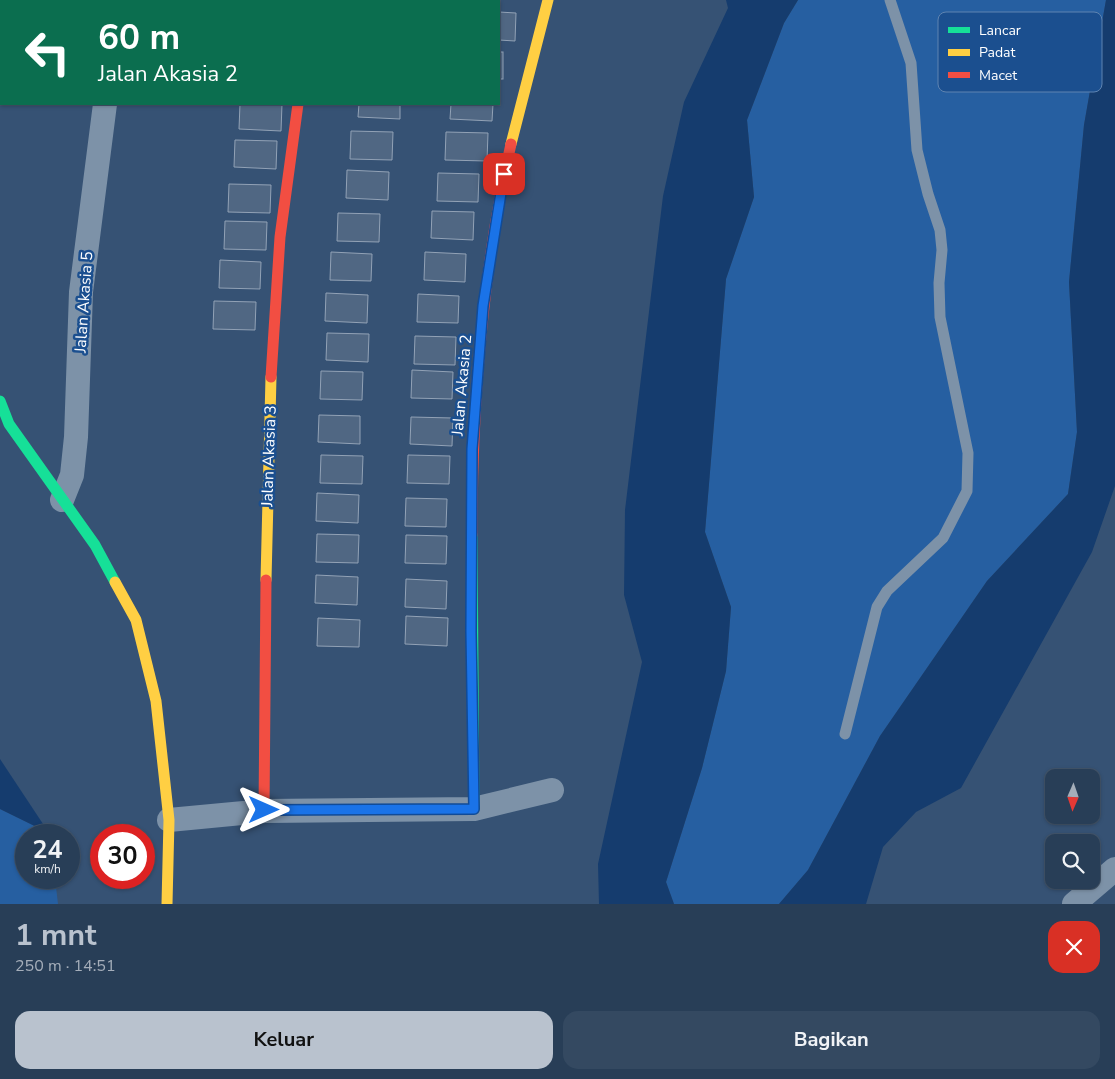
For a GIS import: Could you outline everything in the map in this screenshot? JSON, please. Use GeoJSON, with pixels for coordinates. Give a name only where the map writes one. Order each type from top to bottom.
{"type":"FeatureCollection","features":[{"type":"Feature","properties":{"kind":"street","name":"Jalan Akasia 2"},"geometry":{"type":"LineString","coordinates":[[474,809],[471,632],[472,449],[483,306],[504,174],[524,86],[548,0]]}},
{"type":"Feature","properties":{"kind":"street","name":"Jalan Akasia 5"},"geometry":{"type":"LineString","coordinates":[[62,500],[72,475],[75,446],[81,292],[105,105]]}},
{"type":"Feature","properties":{"kind":"street","name":"Jalan Akasia 3"},"geometry":{"type":"LineString","coordinates":[[264,810],[264,611],[271,374],[278,244],[287,166],[298,105]]}},
{"type":"Feature","properties":{"kind":"street"},"geometry":{"type":"LineString","coordinates":[[0,402],[4,424],[95,545],[136,620],[156,700],[169,820],[167,904]]}},
{"type":"Feature","properties":{"kind":"street"},"geometry":{"type":"LineString","coordinates":[[169,820],[264,810],[474,809],[552,790]]}},
{"type":"Feature","properties":{"kind":"street"},"geometry":{"type":"LineString","coordinates":[[1074,904],[1115,870]]}},
{"type":"Feature","properties":{"kind":"lane"},"geometry":{"type":"LineString","coordinates":[[845,734],[877,607],[888,591],[943,538],[967,491],[968,453],[940,317],[939,283],[942,250],[940,230],[928,194],[917,150],[911,63],[890,0]]}},
{"type":"Feature","properties":{"kind":"shaded area"},"geometry":{"type":"Polygon","coordinates":[[[726,0],[798,0],[784,23],[747,120],[754,197],[726,279],[705,532],[731,607],[726,671],[702,768],[666,882],[674,904],[599,904],[598,864],[642,662],[624,595],[625,510],[663,196],[684,102],[728,8],[726,0]]]}},
{"type":"Feature","properties":{"kind":"shaded area"},"geometry":{"type":"Polygon","coordinates":[[[798,0],[1106,0],[1102,23],[1102,12],[938,12],[938,92],[1090,92],[1084,125],[1069,282],[1077,432],[1068,494],[987,581],[880,736],[808,870],[779,904],[674,904],[666,882],[702,768],[726,671],[731,607],[705,532],[726,279],[754,197],[747,120],[784,23],[798,0]]]}},
{"type":"Feature","properties":{"kind":"shaded area"},"geometry":{"type":"Polygon","coordinates":[[[1106,0],[1115,0],[1115,486],[1092,552],[961,788],[916,812],[883,847],[866,904],[779,904],[808,870],[880,736],[987,581],[1068,494],[1077,432],[1069,282],[1084,125],[1090,92],[1102,92],[1102,23],[1106,0]]]}},
{"type":"Feature","properties":{"kind":"shaded area"},"geometry":{"type":"Polygon","coordinates":[[[0,759],[43,824],[31,824],[0,809],[0,759]]]}},
{"type":"Feature","properties":{"kind":"shaded area"},"geometry":{"type":"Polygon","coordinates":[[[0,809],[31,824],[15,824],[15,889],[56,889],[58,904],[0,904],[0,809]]]}},
{"type":"Feature","properties":{"kind":"building"},"geometry":{"type":"Polygon","coordinates":[[[500,12],[516,13],[515,41],[500,40],[500,12]]]}},
{"type":"Feature","properties":{"kind":"building"},"geometry":{"type":"Polygon","coordinates":[[[500,52],[503,52],[503,79],[500,79],[500,52]]]}},
{"type":"Feature","properties":{"kind":"building"},"geometry":{"type":"Polygon","coordinates":[[[240,105],[282,105],[281,131],[239,129],[240,105]]]}},
{"type":"Feature","properties":{"kind":"building"},"geometry":{"type":"Polygon","coordinates":[[[359,105],[400,105],[400,119],[358,117],[359,105]]]}},
{"type":"Feature","properties":{"kind":"building"},"geometry":{"type":"Polygon","coordinates":[[[451,105],[493,105],[492,121],[450,119],[451,105]]]}},
{"type":"Feature","properties":{"kind":"building"},"geometry":{"type":"Polygon","coordinates":[[[351,131],[393,132],[392,160],[350,159],[351,131]]]}},
{"type":"Feature","properties":{"kind":"building"},"geometry":{"type":"Polygon","coordinates":[[[446,132],[488,133],[487,161],[445,160],[446,132]]]}},
{"type":"Feature","properties":{"kind":"building"},"geometry":{"type":"Polygon","coordinates":[[[235,140],[277,141],[276,169],[234,167],[235,140]]]}},
{"type":"Feature","properties":{"kind":"building"},"geometry":{"type":"Polygon","coordinates":[[[347,170],[389,172],[388,200],[346,198],[347,170]]]}},
{"type":"Feature","properties":{"kind":"building"},"geometry":{"type":"Polygon","coordinates":[[[438,173],[479,174],[478,202],[437,201],[438,173]]]}},
{"type":"Feature","properties":{"kind":"building"},"geometry":{"type":"Polygon","coordinates":[[[229,184],[271,185],[270,213],[228,212],[229,184]]]}},
{"type":"Feature","properties":{"kind":"building"},"geometry":{"type":"Polygon","coordinates":[[[432,211],[474,212],[473,240],[431,238],[432,211]]]}},
{"type":"Feature","properties":{"kind":"building"},"geometry":{"type":"Polygon","coordinates":[[[338,213],[380,214],[379,242],[337,241],[338,213]]]}},
{"type":"Feature","properties":{"kind":"building"},"geometry":{"type":"Polygon","coordinates":[[[225,221],[267,222],[266,250],[224,249],[225,221]]]}},
{"type":"Feature","properties":{"kind":"building"},"geometry":{"type":"Polygon","coordinates":[[[331,252],[372,254],[371,281],[330,280],[331,252]]]}},
{"type":"Feature","properties":{"kind":"building"},"geometry":{"type":"Polygon","coordinates":[[[425,252],[466,254],[465,282],[424,280],[425,252]]]}},
{"type":"Feature","properties":{"kind":"building"},"geometry":{"type":"Polygon","coordinates":[[[220,260],[261,262],[260,289],[219,288],[220,260]]]}},
{"type":"Feature","properties":{"kind":"building"},"geometry":{"type":"Polygon","coordinates":[[[326,293],[368,295],[367,323],[325,321],[326,293]]]}},
{"type":"Feature","properties":{"kind":"building"},"geometry":{"type":"Polygon","coordinates":[[[418,294],[459,296],[458,323],[417,322],[418,294]]]}},
{"type":"Feature","properties":{"kind":"building"},"geometry":{"type":"Polygon","coordinates":[[[214,301],[256,302],[255,330],[213,329],[214,301]]]}},
{"type":"Feature","properties":{"kind":"building"},"geometry":{"type":"Polygon","coordinates":[[[327,333],[369,334],[368,362],[326,360],[327,333]]]}},
{"type":"Feature","properties":{"kind":"building"},"geometry":{"type":"Polygon","coordinates":[[[415,336],[456,337],[455,365],[414,364],[415,336]]]}},
{"type":"Feature","properties":{"kind":"building"},"geometry":{"type":"Polygon","coordinates":[[[412,370],[453,372],[452,399],[411,398],[412,370]]]}},
{"type":"Feature","properties":{"kind":"building"},"geometry":{"type":"Polygon","coordinates":[[[321,371],[363,372],[362,400],[320,399],[321,371]]]}},
{"type":"Feature","properties":{"kind":"building"},"geometry":{"type":"Polygon","coordinates":[[[319,415],[360,416],[360,444],[318,442],[319,415]]]}},
{"type":"Feature","properties":{"kind":"building"},"geometry":{"type":"Polygon","coordinates":[[[411,417],[453,418],[452,446],[410,444],[411,417]]]}},
{"type":"Feature","properties":{"kind":"building"},"geometry":{"type":"Polygon","coordinates":[[[321,455],[363,456],[362,484],[320,483],[321,455]]]}},
{"type":"Feature","properties":{"kind":"building"},"geometry":{"type":"Polygon","coordinates":[[[408,455],[450,456],[449,484],[407,483],[408,455]]]}},
{"type":"Feature","properties":{"kind":"building"},"geometry":{"type":"Polygon","coordinates":[[[317,493],[359,495],[358,523],[316,521],[317,493]]]}},
{"type":"Feature","properties":{"kind":"building"},"geometry":{"type":"Polygon","coordinates":[[[406,498],[447,499],[446,527],[405,526],[406,498]]]}},
{"type":"Feature","properties":{"kind":"building"},"geometry":{"type":"Polygon","coordinates":[[[317,534],[359,535],[358,563],[316,562],[317,534]]]}},
{"type":"Feature","properties":{"kind":"building"},"geometry":{"type":"Polygon","coordinates":[[[406,535],[447,536],[446,564],[405,563],[406,535]]]}},
{"type":"Feature","properties":{"kind":"building"},"geometry":{"type":"Polygon","coordinates":[[[316,575],[358,577],[357,605],[315,603],[316,575]]]}},
{"type":"Feature","properties":{"kind":"building"},"geometry":{"type":"Polygon","coordinates":[[[406,579],[447,581],[446,609],[405,607],[406,579]]]}},
{"type":"Feature","properties":{"kind":"building"},"geometry":{"type":"Polygon","coordinates":[[[406,616],[448,618],[447,646],[405,644],[406,616]]]}},
{"type":"Feature","properties":{"kind":"building"},"geometry":{"type":"Polygon","coordinates":[[[318,618],[360,620],[359,647],[317,646],[318,618]]]}},
{"type":"Feature","properties":{"kind":"traffic: fast"},"geometry":{"type":"LineString","coordinates":[[0,401],[9,424],[95,545],[115,582]]}},
{"type":"Feature","properties":{"kind":"traffic: fast"},"geometry":{"type":"LineString","coordinates":[[472,535],[474,809]]}},
{"type":"Feature","properties":{"kind":"traffic: slow"},"geometry":{"type":"LineString","coordinates":[[511,144],[548,0]]}},
{"type":"Feature","properties":{"kind":"traffic: slow"},"geometry":{"type":"LineString","coordinates":[[266,580],[271,377]]}},
{"type":"Feature","properties":{"kind":"traffic: slow"},"geometry":{"type":"LineString","coordinates":[[115,582],[136,620],[156,701],[169,820],[167,904]]}},
{"type":"Feature","properties":{"kind":"traffic: jam"},"geometry":{"type":"LineString","coordinates":[[271,377],[280,237],[298,105]]}},
{"type":"Feature","properties":{"kind":"traffic: jam"},"geometry":{"type":"LineString","coordinates":[[472,535],[474,437],[481,338],[493,241],[511,144]]}},
{"type":"Feature","properties":{"kind":"traffic: jam"},"geometry":{"type":"LineString","coordinates":[[264,811],[266,580]]}},
{"type":"Feature","properties":{"kind":"route"},"geometry":{"type":"LineString","coordinates":[[264,810],[474,809],[471,632],[472,449],[483,306],[504,174]]}}]}
